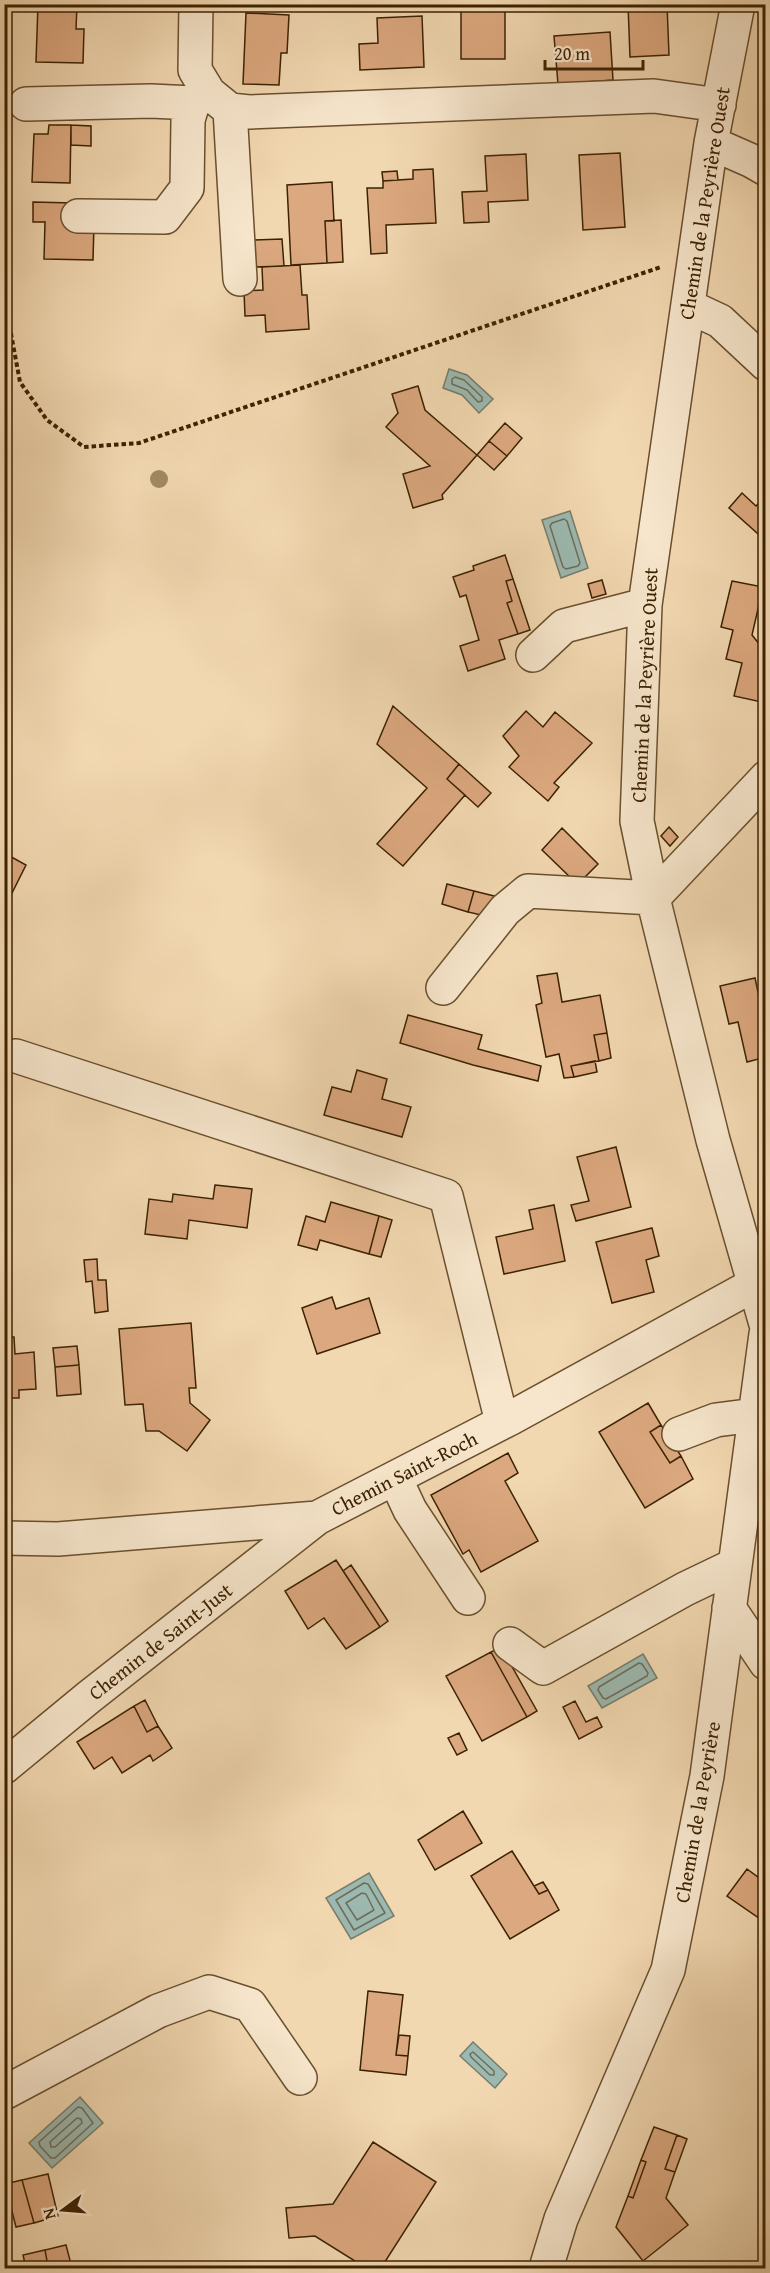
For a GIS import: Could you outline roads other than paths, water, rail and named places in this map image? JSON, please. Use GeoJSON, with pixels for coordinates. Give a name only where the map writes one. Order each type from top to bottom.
{"type":"FeatureCollection","features":[{"type":"Feature","properties":{"kind":"street"},"geometry":{"type":"LineString","coordinates":[[196,4],[195,70],[211,102],[240,279]]}},
{"type":"Feature","properties":{"kind":"street","name":"Chemin de la Peyrière Ouest"},"geometry":{"type":"LineString","coordinates":[[738,4],[711,143],[645,605],[637,821],[653,898],[713,1140],[760,1282]]}},
{"type":"Feature","properties":{"kind":"street"},"geometry":{"type":"LineString","coordinates":[[26,104],[211,102],[249,112],[654,96],[719,105]]}},
{"type":"Feature","properties":{"kind":"street"},"geometry":{"type":"LineString","coordinates":[[78,216],[165,217],[187,188],[188,120],[211,102]]}},
{"type":"Feature","properties":{"kind":"street"},"geometry":{"type":"LineString","coordinates":[[711,143],[765,169]]}},
{"type":"Feature","properties":{"kind":"street"},"geometry":{"type":"LineString","coordinates":[[688,306],[720,321],[765,364]]}},
{"type":"Feature","properties":{"kind":"street"},"geometry":{"type":"LineString","coordinates":[[533,655],[564,626],[645,605]]}},
{"type":"Feature","properties":{"kind":"street"},"geometry":{"type":"LineString","coordinates":[[443,988],[505,910],[528,891],[653,898],[765,778]]}},
{"type":"Feature","properties":{"kind":"street"},"geometry":{"type":"LineString","coordinates":[[16,1056],[446,1196],[502,1422]]}},
{"type":"Feature","properties":{"kind":"street"},"geometry":{"type":"LineString","coordinates":[[760,1282],[765,1324]]}},
{"type":"Feature","properties":{"kind":"street","name":"Chemin Saint-Roch"},"geometry":{"type":"LineString","coordinates":[[4,1538],[58,1539],[317,1518],[502,1422],[760,1282]]}},
{"type":"Feature","properties":{"kind":"street","name":"Chemin de la Peyrière"},"geometry":{"type":"LineString","coordinates":[[546,2268],[561,2219],[668,1970],[707,1776],[745,1620],[735,1565],[765,1334]]}},
{"type":"Feature","properties":{"kind":"street"},"geometry":{"type":"LineString","coordinates":[[679,1434],[716,1420],[755,1415]]}},
{"type":"Feature","properties":{"kind":"street"},"geometry":{"type":"LineString","coordinates":[[395,1478],[410,1510],[468,1598]]}},
{"type":"Feature","properties":{"kind":"street","name":"Chemin de Saint-Just"},"geometry":{"type":"LineString","coordinates":[[4,1767],[89,1697],[317,1518]]}},
{"type":"Feature","properties":{"kind":"street"},"geometry":{"type":"LineString","coordinates":[[510,1644],[543,1668],[685,1589],[735,1565]]}},
{"type":"Feature","properties":{"kind":"street"},"geometry":{"type":"LineString","coordinates":[[745,1620],[765,1663]]}},
{"type":"Feature","properties":{"kind":"street"},"geometry":{"type":"LineString","coordinates":[[4,2093],[158,2011],[209,1992],[250,2005],[300,2078]]}},
{"type":"Feature","properties":{"kind":"water"},"geometry":{"type":"Polygon","coordinates":[[[449,369],[467,375],[493,399],[479,413],[462,395],[443,388],[449,369]]]}},
{"type":"Feature","properties":{"kind":"water"},"geometry":{"type":"Polygon","coordinates":[[[570,511],[588,568],[561,578],[542,520],[570,511]]]}},
{"type":"Feature","properties":{"kind":"water"},"geometry":{"type":"Polygon","coordinates":[[[643,1654],[657,1678],[602,1708],[588,1686],[643,1654]]]}},
{"type":"Feature","properties":{"kind":"water"},"geometry":{"type":"Polygon","coordinates":[[[369,1873],[394,1916],[351,1939],[326,1898],[369,1873]]]}},
{"type":"Feature","properties":{"kind":"water"},"geometry":{"type":"Polygon","coordinates":[[[473,2042],[507,2074],[495,2088],[460,2056],[473,2042]]]}},
{"type":"Feature","properties":{"kind":"water"},"geometry":{"type":"Polygon","coordinates":[[[80,2097],[103,2123],[52,2168],[29,2143],[80,2097]]]}}]}
